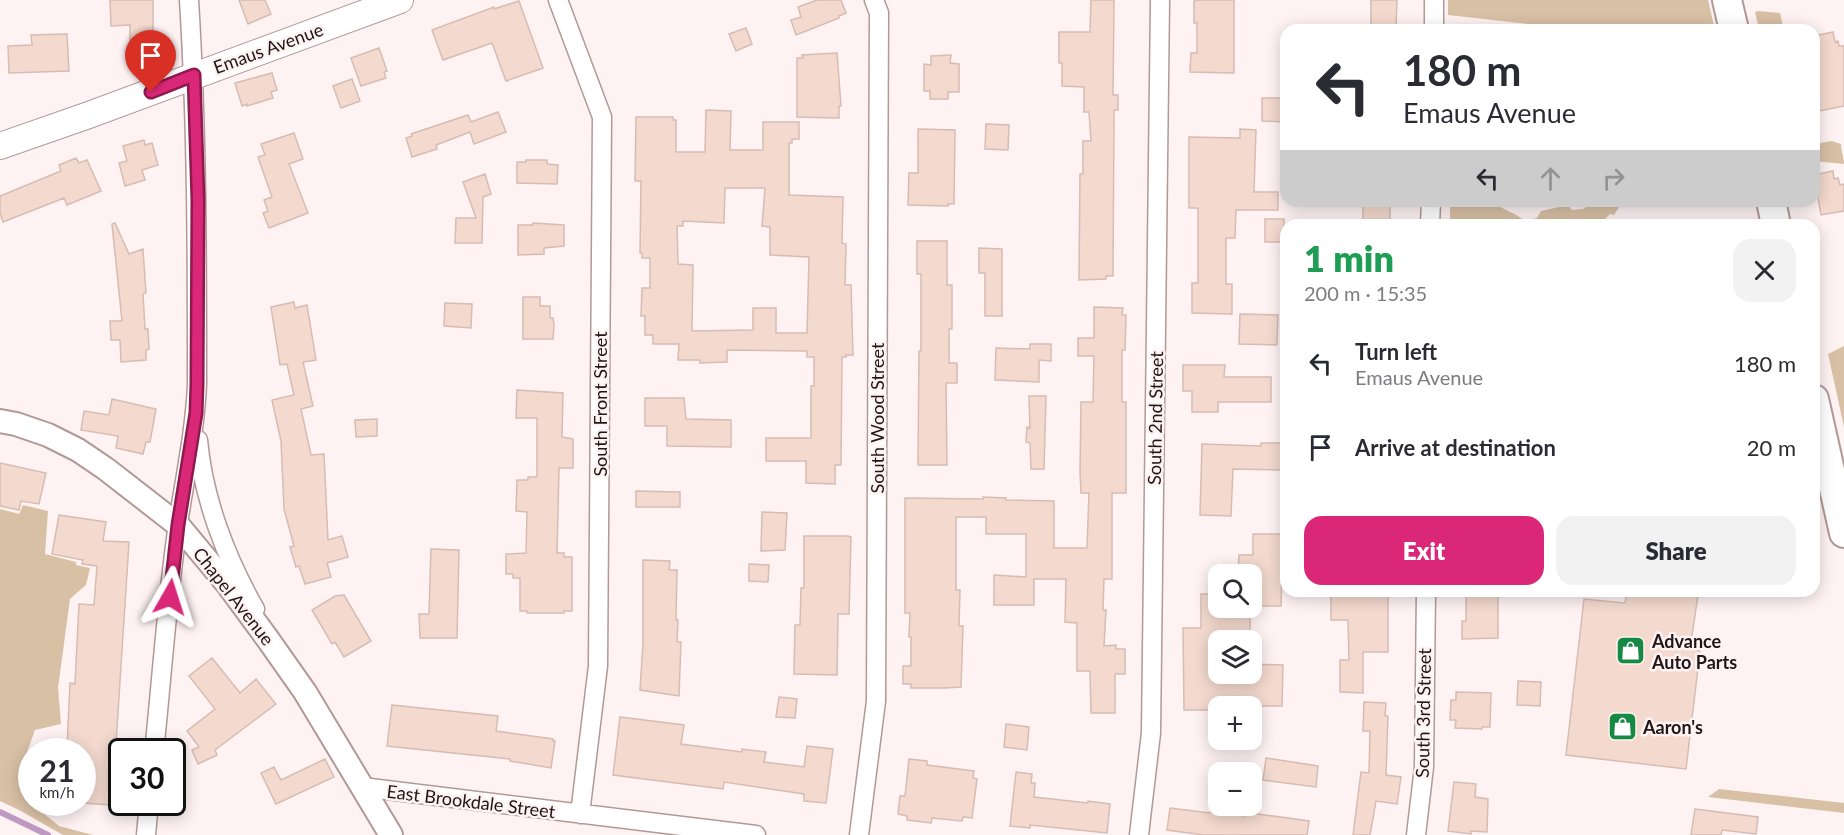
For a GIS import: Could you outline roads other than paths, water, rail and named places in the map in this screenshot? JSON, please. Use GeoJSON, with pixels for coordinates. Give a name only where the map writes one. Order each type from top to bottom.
{"type":"FeatureCollection","features":[{"type":"Feature","properties":{"kind":"main road","name":"Emaus Avenue"},"geometry":{"type":"LineString","coordinates":[[0,146],[400,0]]}},
{"type":"Feature","properties":{"kind":"main road"},"geometry":{"type":"LineString","coordinates":[[1727,0],[1733,24]]}},
{"type":"Feature","properties":{"kind":"main road"},"geometry":{"type":"LineString","coordinates":[[1820,426],[1844,533]]}},
{"type":"Feature","properties":{"kind":"street"},"geometry":{"type":"LineString","coordinates":[[155,738],[178,525],[196,413],[198,200],[189,0]]}},
{"type":"Feature","properties":{"kind":"street","name":"South Front Street"},"geometry":{"type":"LineString","coordinates":[[558,0],[602,117],[598,666],[580,814]]}},
{"type":"Feature","properties":{"kind":"street","name":"South Wood Street"},"geometry":{"type":"LineString","coordinates":[[859,835],[876,701],[879,13],[874,0]]}},
{"type":"Feature","properties":{"kind":"street","name":"South 2nd Street"},"geometry":{"type":"LineString","coordinates":[[1139,835],[1151,733],[1160,0]]}},
{"type":"Feature","properties":{"kind":"street"},"geometry":{"type":"LineString","coordinates":[[1434,0],[1434,24]]}},
{"type":"Feature","properties":{"kind":"street","name":"Chapel Avenue"},"geometry":{"type":"LineString","coordinates":[[196,413],[204,478],[225,547],[254,607],[391,835]]}},
{"type":"Feature","properties":{"kind":"street","name":"Chapel Avenue"},"geometry":{"type":"LineString","coordinates":[[0,421],[48,435],[78,450],[178,525],[228,585],[305,692]]}},
{"type":"Feature","properties":{"kind":"street","name":"South 3rd Street"},"geometry":{"type":"LineString","coordinates":[[1416,835],[1424,767],[1426,597]]}},
{"type":"Feature","properties":{"kind":"street","name":"East Brookdale Street"},"geometry":{"type":"LineString","coordinates":[[362,787],[756,835]]}},
{"type":"Feature","properties":{"kind":"street"},"geometry":{"type":"LineString","coordinates":[[146,835],[148,816]]}},
{"type":"Feature","properties":{"kind":"waterway"},"geometry":{"type":"LineString","coordinates":[[0,812],[48,835]]}},
{"type":"Feature","properties":{"kind":"place","name":"Advance Auto Parts"},"geometry":{"type":"Point","coordinates":[1631,651]}},
{"type":"Feature","properties":{"kind":"place","name":"Aaron's"},"geometry":{"type":"Point","coordinates":[1622,727]}}]}
